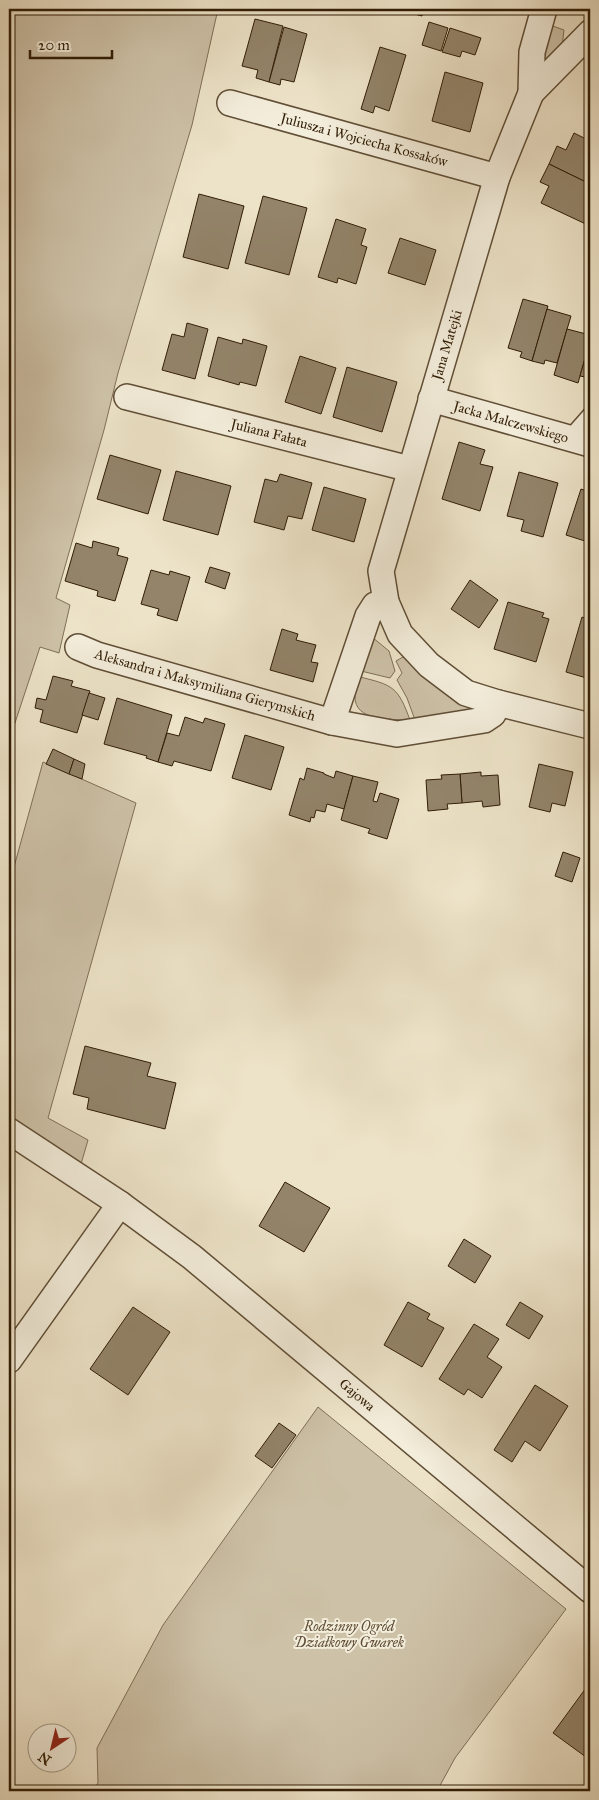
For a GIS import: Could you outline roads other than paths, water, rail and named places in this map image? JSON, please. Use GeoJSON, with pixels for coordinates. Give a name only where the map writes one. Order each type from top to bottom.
{"type":"FeatureCollection","features":[{"type":"Feature","properties":{"kind":"street","name":"Jana Matejki"},"geometry":{"type":"LineString","coordinates":[[544,9],[532,52],[531,93],[498,177],[381,571],[386,602],[400,634],[430,665],[466,693],[590,726]]}},
{"type":"Feature","properties":{"kind":"street","name":"Jana Matejki"},"geometry":{"type":"LineString","coordinates":[[531,93],[590,33]]}},
{"type":"Feature","properties":{"kind":"street","name":"Juliusza i Wojciecha Kossaków"},"geometry":{"type":"LineString","coordinates":[[230,104],[498,177]]}},
{"type":"Feature","properties":{"kind":"street","name":"Juliana Fałata"},"geometry":{"type":"LineString","coordinates":[[127,397],[410,469]]}},
{"type":"Feature","properties":{"kind":"street","name":"Jacka Malczewskiego"},"geometry":{"type":"LineString","coordinates":[[431,399],[579,441]]}},
{"type":"Feature","properties":{"kind":"street"},"geometry":{"type":"LineString","coordinates":[[386,602],[375,605],[368,616],[332,722],[397,734],[484,720],[493,714],[498,703]]}},
{"type":"Feature","properties":{"kind":"street","name":"Aleksandra i Maksymiliana Gierymskich"},"geometry":{"type":"LineString","coordinates":[[78,647],[97,655],[332,722]]}},
{"type":"Feature","properties":{"kind":"street","name":"Gajowa"},"geometry":{"type":"LineString","coordinates":[[9,1131],[120,1204],[192,1256],[590,1590]]}},
{"type":"Feature","properties":{"kind":"street"},"geometry":{"type":"LineString","coordinates":[[9,1360],[120,1204]]}},
{"type":"Feature","properties":{"kind":"lane"},"geometry":{"type":"LineString","coordinates":[[579,441],[590,413]]}},
{"type":"Feature","properties":{"kind":"park label","name":"Rodzinny Ogród Działkowy Gwarek"},"geometry":{"type":"Point","coordinates":[349,1634]}}]}
